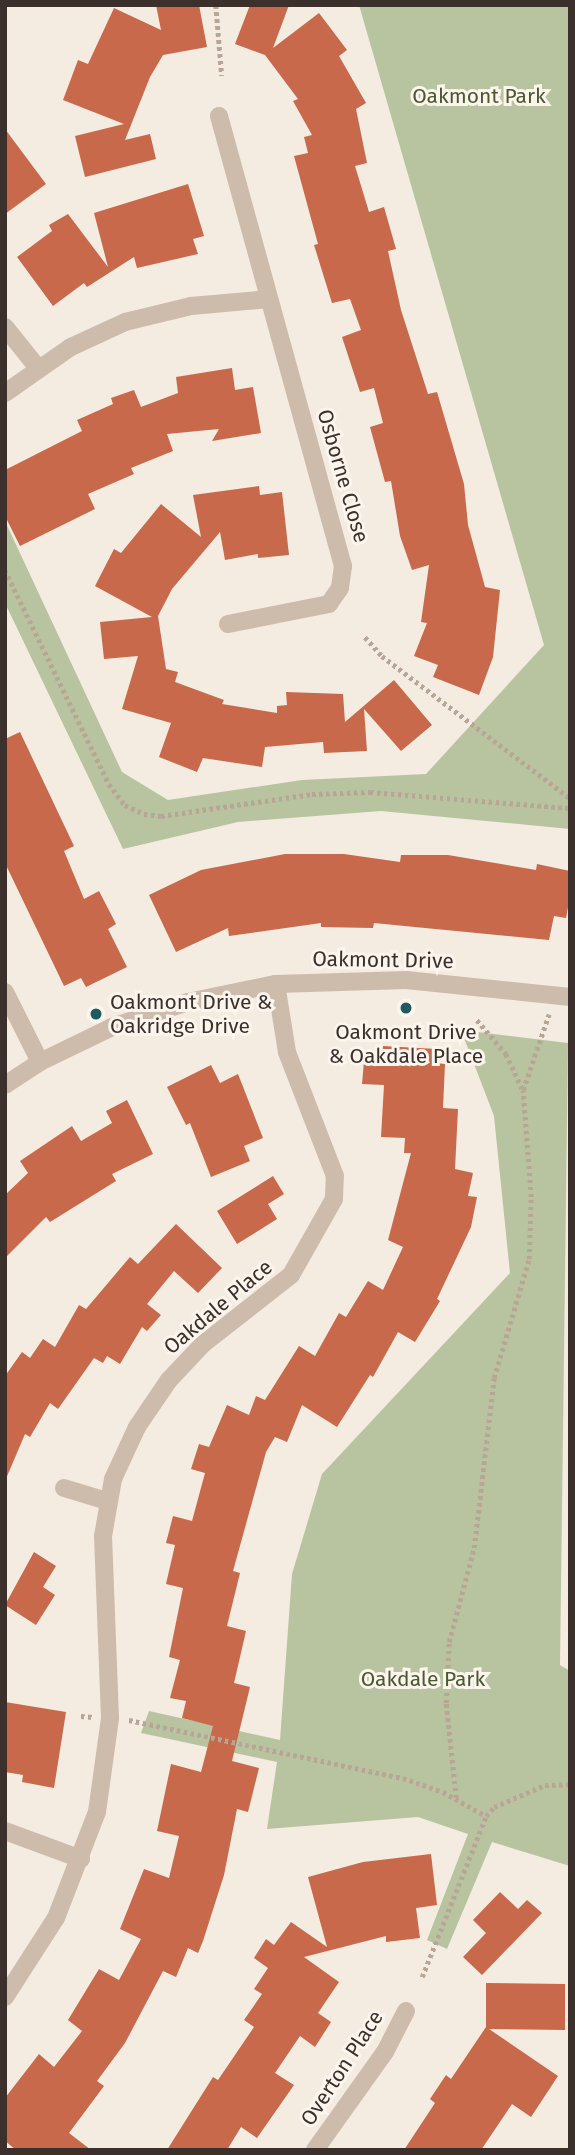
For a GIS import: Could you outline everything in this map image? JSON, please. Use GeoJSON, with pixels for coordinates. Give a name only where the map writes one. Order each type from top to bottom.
{"type":"FeatureCollection","features":[{"type":"Feature","properties":{"kind":"street","name":"Osborne Close"},"geometry":{"type":"LineString","coordinates":[[219,116],[343,553],[343,578],[335,598],[322,607],[228,624]]}},
{"type":"Feature","properties":{"kind":"street"},"geometry":{"type":"LineString","coordinates":[[5,393],[38,368],[98,333],[142,317],[191,306],[269,299]]}},
{"type":"Feature","properties":{"kind":"street"},"geometry":{"type":"LineString","coordinates":[[5,327],[38,368]]}},
{"type":"Feature","properties":{"kind":"street","name":"Oakmont Drive"},"geometry":{"type":"LineString","coordinates":[[5,1085],[40,1062],[150,1013],[276,984],[334,979],[406,980],[570,997]]}},
{"type":"Feature","properties":{"kind":"street","name":"Oakdale Place"},"geometry":{"type":"LineString","coordinates":[[5,1997],[56,1918],[81,1860],[97,1812],[107,1754],[110,1691],[103,1536],[107,1501],[137,1427],[169,1380],[203,1344],[275,1292],[305,1255],[329,1214],[335,1176],[287,1052],[276,984]]}},
{"type":"Feature","properties":{"kind":"street"},"geometry":{"type":"LineString","coordinates":[[5,992],[40,1062]]}},
{"type":"Feature","properties":{"kind":"street"},"geometry":{"type":"LineString","coordinates":[[64,1488],[107,1501]]}},
{"type":"Feature","properties":{"kind":"street"},"geometry":{"type":"LineString","coordinates":[[5,1831],[81,1860]]}},
{"type":"Feature","properties":{"kind":"street","name":"Overton Place"},"geometry":{"type":"LineString","coordinates":[[315,2150],[386,2052],[406,2011]]}},
{"type":"Feature","properties":{"kind":"path"},"geometry":{"type":"LineString","coordinates":[[216,5],[222,76]]}},
{"type":"Feature","properties":{"kind":"path"},"geometry":{"type":"LineString","coordinates":[[5,569],[109,784],[125,805],[144,814],[161,816],[312,794],[370,792],[570,808]]}},
{"type":"Feature","properties":{"kind":"path"},"geometry":{"type":"LineString","coordinates":[[365,637],[382,656],[570,798]]}},
{"type":"Feature","properties":{"kind":"path"},"geometry":{"type":"LineString","coordinates":[[456,1798],[446,1703],[449,1642],[474,1548],[496,1368],[529,1259],[531,1197],[523,1090],[547,1017]]}},
{"type":"Feature","properties":{"kind":"path"},"geometry":{"type":"LineString","coordinates":[[477,1020],[501,1047],[523,1090]]}},
{"type":"Feature","properties":{"kind":"path"},"geometry":{"type":"LineString","coordinates":[[125,1719],[403,1778],[456,1798],[486,1816]]}},
{"type":"Feature","properties":{"kind":"path"},"geometry":{"type":"LineString","coordinates":[[422,1977],[486,1816],[511,1799],[545,1785],[570,1784]]}},
{"type":"Feature","properties":{"kind":"green space","name":"Oakmont Park"},"geometry":{"type":"Polygon","coordinates":[[[359,5],[570,5],[570,829],[381,811],[238,822],[123,849],[5,603],[5,521],[122,772],[168,800],[302,780],[426,774],[544,645],[359,5]]]}},
{"type":"Feature","properties":{"kind":"green space","name":"Oakdale Park"},"geometry":{"type":"Polygon","coordinates":[[[461,1030],[568,1043],[560,1665],[570,1671],[570,1866],[492,1842],[447,1949],[427,1940],[468,1834],[418,1817],[267,1829],[277,1762],[141,1733],[149,1711],[280,1740],[292,1574],[322,1474],[510,1273],[494,1116],[461,1030]]]}},
{"type":"Feature","properties":{"kind":"building"},"geometry":{"type":"Polygon","coordinates":[[[156,5],[199,5],[207,47],[163,55],[150,77],[125,140],[150,134],[156,159],[85,177],[75,136],[124,124],[63,100],[78,60],[88,64],[114,8],[161,30],[156,5]]]}},
{"type":"Feature","properties":{"kind":"building"},"geometry":{"type":"Polygon","coordinates":[[[250,5],[289,5],[273,48],[319,13],[347,50],[339,56],[366,103],[356,109],[367,163],[355,166],[369,212],[384,207],[396,249],[388,251],[401,310],[428,394],[437,392],[464,484],[468,525],[485,587],[500,590],[493,657],[479,695],[433,677],[438,665],[414,656],[427,623],[421,622],[429,565],[412,570],[400,536],[391,481],[385,482],[370,427],[383,423],[374,388],[360,392],[342,337],[361,330],[350,299],[332,303],[314,245],[318,244],[294,156],[308,153],[304,137],[312,135],[293,101],[298,99],[265,55],[235,44],[250,5]]]}},
{"type":"Feature","properties":{"kind":"building"},"geometry":{"type":"Polygon","coordinates":[[[5,129],[46,184],[5,214],[5,129]]]}},
{"type":"Feature","properties":{"kind":"building"},"geometry":{"type":"Polygon","coordinates":[[[188,184],[204,236],[193,239],[198,254],[137,268],[134,257],[87,287],[84,283],[53,306],[17,257],[52,231],[49,225],[68,214],[108,267],[94,213],[188,184]]]}},
{"type":"Feature","properties":{"kind":"building"},"geometry":{"type":"Polygon","coordinates":[[[232,368],[235,390],[253,387],[261,433],[212,441],[219,429],[167,434],[173,451],[131,468],[134,474],[88,494],[95,509],[20,546],[5,516],[5,470],[82,431],[77,420],[113,404],[111,398],[134,390],[141,407],[178,393],[176,377],[232,368]]]}},
{"type":"Feature","properties":{"kind":"building"},"geometry":{"type":"Polygon","coordinates":[[[259,486],[260,495],[282,492],[289,555],[258,558],[258,554],[225,560],[220,532],[172,589],[158,616],[166,669],[178,672],[175,682],[224,700],[222,704],[277,713],[277,706],[287,705],[286,692],[343,694],[345,722],[394,680],[432,725],[401,751],[364,709],[367,751],[324,753],[323,742],[265,747],[262,767],[203,758],[197,772],[159,757],[171,723],[122,709],[138,656],[104,659],[100,622],[152,617],[95,586],[114,549],[121,553],[161,504],[201,537],[193,495],[259,486]]]}},
{"type":"Feature","properties":{"kind":"building"},"geometry":{"type":"Polygon","coordinates":[[[20,732],[74,846],[64,851],[84,899],[99,891],[116,924],[108,929],[127,967],[86,987],[81,978],[64,986],[5,863],[5,739],[20,732]]]}},
{"type":"Feature","properties":{"kind":"building"},"geometry":{"type":"Polygon","coordinates":[[[285,854],[344,854],[400,862],[401,855],[448,855],[536,870],[537,864],[570,871],[570,897],[566,918],[554,916],[549,940],[374,923],[373,928],[321,927],[321,923],[229,936],[228,928],[176,952],[149,895],[201,870],[285,854]]]}},
{"type":"Feature","properties":{"kind":"building"},"geometry":{"type":"Polygon","coordinates":[[[383,1046],[437,1049],[436,1063],[445,1064],[443,1108],[458,1109],[455,1169],[473,1173],[468,1196],[477,1197],[471,1227],[437,1299],[440,1301],[415,1342],[398,1332],[373,1377],[370,1375],[337,1427],[302,1405],[287,1442],[275,1437],[266,1452],[233,1571],[240,1573],[227,1626],[246,1631],[234,1683],[250,1687],[232,1761],[259,1768],[248,1812],[237,1809],[224,1875],[203,1941],[198,1953],[188,1948],[176,1977],[163,1971],[125,2043],[97,2081],[104,2086],[69,2133],[91,2150],[16,2150],[5,2141],[5,2098],[39,2054],[54,2067],[82,2031],[68,2020],[99,1969],[119,1980],[141,1939],[120,1929],[144,1869],[169,1878],[179,1836],[157,1831],[171,1764],[201,1772],[213,1726],[182,1718],[186,1701],[170,1698],[180,1660],[169,1657],[183,1588],[166,1584],[175,1545],[166,1543],[173,1516],[192,1521],[205,1473],[191,1469],[199,1444],[209,1447],[227,1405],[249,1415],[256,1396],[265,1400],[299,1346],[315,1356],[339,1313],[346,1317],[368,1281],[383,1290],[403,1247],[388,1240],[411,1153],[404,1153],[405,1138],[381,1137],[384,1085],[362,1084],[364,1061],[382,1062],[383,1046]]]}},
{"type":"Feature","properties":{"kind":"building"},"geometry":{"type":"Polygon","coordinates":[[[211,1065],[220,1083],[238,1074],[263,1138],[244,1146],[250,1161],[211,1177],[190,1123],[186,1125],[167,1087],[211,1065]]]}},
{"type":"Feature","properties":{"kind":"building"},"geometry":{"type":"Polygon","coordinates":[[[127,1100],[153,1154],[112,1174],[116,1181],[50,1222],[46,1217],[5,1258],[5,1195],[28,1173],[20,1161],[72,1126],[81,1141],[112,1123],[106,1111],[127,1100]]]}},
{"type":"Feature","properties":{"kind":"building"},"geometry":{"type":"Polygon","coordinates":[[[273,1176],[284,1194],[268,1204],[277,1219],[237,1244],[217,1211],[273,1176]]]}},
{"type":"Feature","properties":{"kind":"building"},"geometry":{"type":"Polygon","coordinates":[[[176,1224],[222,1268],[198,1293],[174,1271],[147,1304],[161,1315],[147,1331],[142,1327],[120,1364],[107,1356],[103,1363],[94,1358],[58,1409],[50,1403],[30,1437],[25,1434],[5,1481],[5,1376],[22,1352],[30,1358],[43,1339],[55,1347],[79,1305],[86,1309],[130,1257],[138,1264],[176,1224]]]}},
{"type":"Feature","properties":{"kind":"building"},"geometry":{"type":"Polygon","coordinates":[[[34,1552],[56,1566],[43,1587],[55,1595],[36,1625],[5,1605],[34,1552]]]}},
{"type":"Feature","properties":{"kind":"building"},"geometry":{"type":"Polygon","coordinates":[[[5,1702],[66,1712],[54,1788],[22,1782],[23,1775],[5,1772],[5,1702]]]}},
{"type":"Feature","properties":{"kind":"building"},"geometry":{"type":"Polygon","coordinates":[[[431,1854],[437,1905],[416,1908],[420,1938],[386,1942],[386,1936],[304,1957],[339,1982],[318,2013],[331,2022],[315,2047],[300,2036],[275,2073],[294,2085],[257,2138],[241,2127],[227,2150],[167,2150],[213,2077],[218,2080],[254,2027],[244,2020],[262,1994],[254,1989],[268,1968],[254,1958],[266,1939],[274,1945],[291,1922],[327,1947],[308,1877],[363,1862],[431,1854]]]}},
{"type":"Feature","properties":{"kind":"building"},"geometry":{"type":"Polygon","coordinates":[[[500,1892],[518,1909],[527,1900],[542,1913],[482,1975],[463,1957],[486,1933],[473,1920],[500,1892]]]}},
{"type":"Feature","properties":{"kind":"building"},"geometry":{"type":"Polygon","coordinates":[[[486,1983],[565,1984],[565,2030],[489,2029],[558,2076],[531,2117],[512,2104],[481,2150],[404,2150],[435,2103],[430,2099],[446,2075],[451,2079],[486,2027],[486,1983]]]}},
{"type":"Feature","properties":{"kind":"place","name":"Oakmont Drive & Oakdale Place"},"geometry":{"type":"Point","coordinates":[406,1008]}},
{"type":"Feature","properties":{"kind":"place","name":"Oakmont Drive & Oakridge Drive"},"geometry":{"type":"Point","coordinates":[96,1014]}}]}
